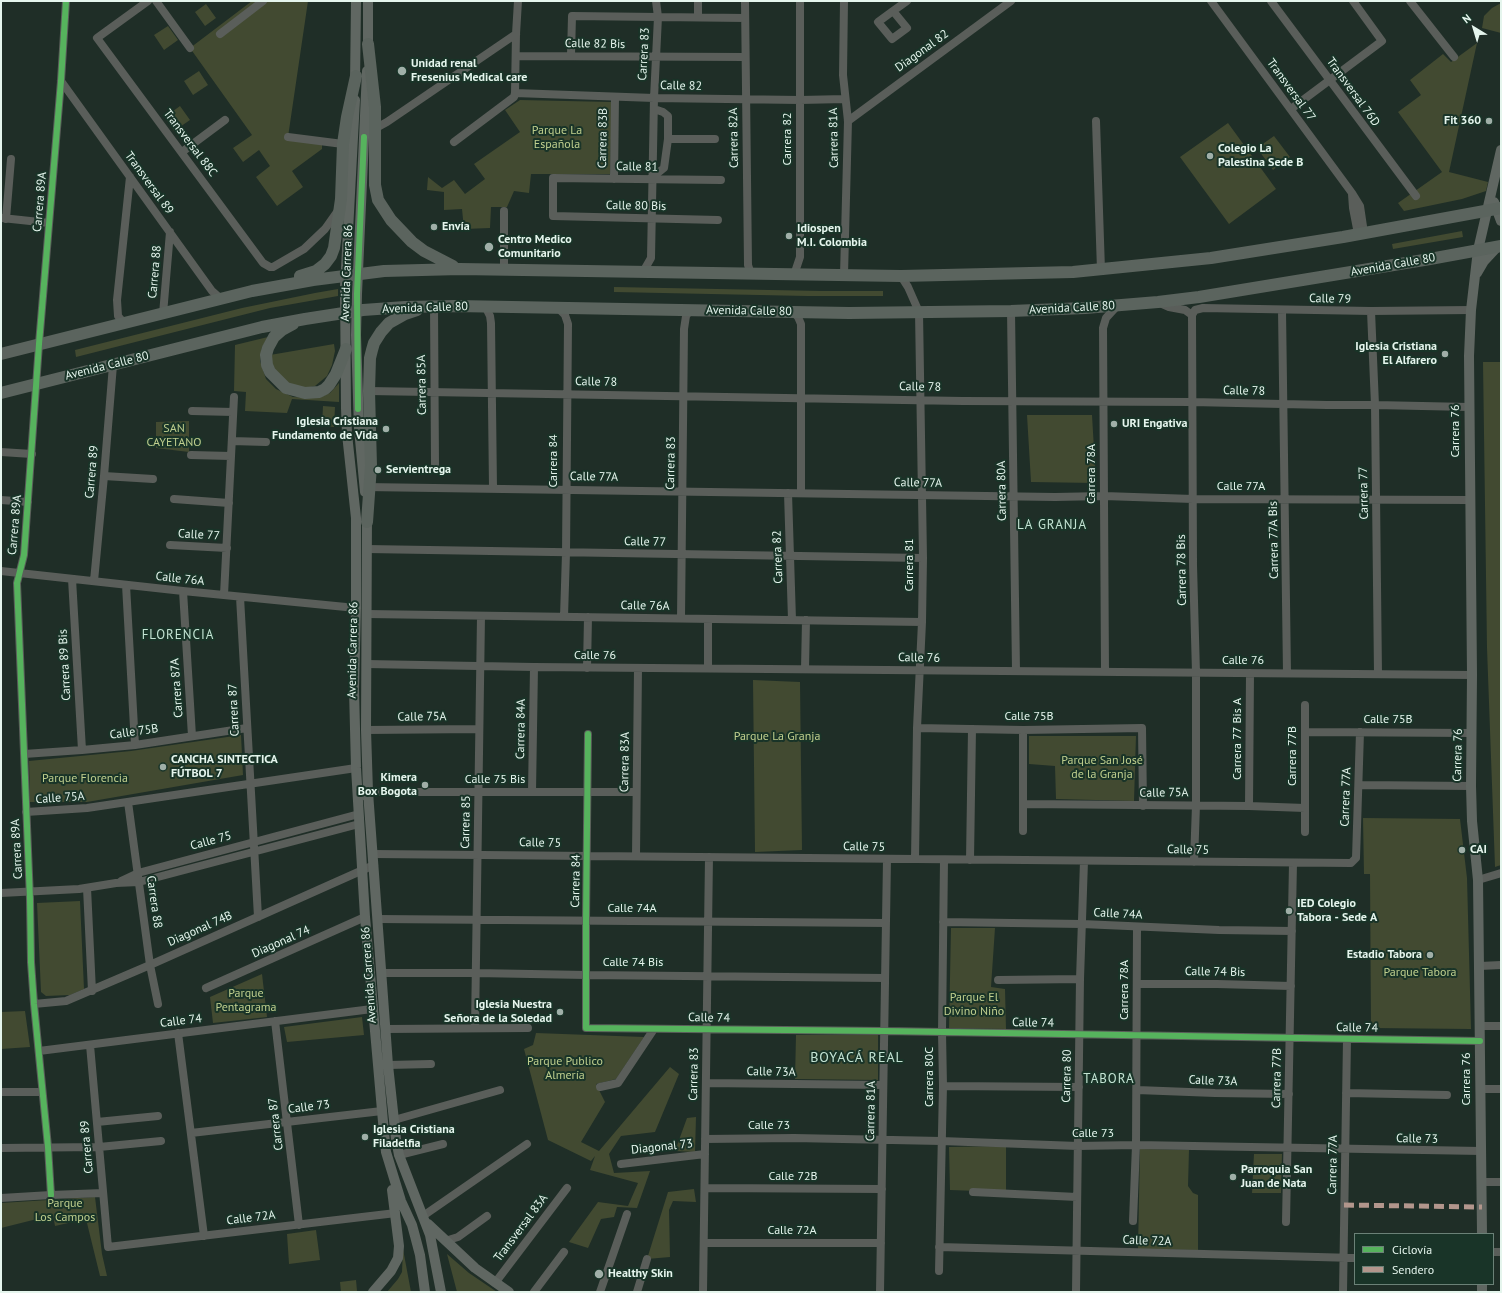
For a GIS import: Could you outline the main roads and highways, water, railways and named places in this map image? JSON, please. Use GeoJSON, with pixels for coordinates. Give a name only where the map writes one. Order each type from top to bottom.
{"type":"FeatureCollection","features":[{"type":"Feature","properties":{"kind":"highway"},"geometry":{"type":"LineString","coordinates":[[368,44],[376,128],[375,185],[378,200],[384,211],[400,231],[424,251],[440,260],[460,268]]}},
{"type":"Feature","properties":{"kind":"highway"},"geometry":{"type":"LineString","coordinates":[[271,287],[316,271],[325,264],[331,256],[334,248],[341,200],[343,144],[346,117],[356,76]]}},
{"type":"Feature","properties":{"kind":"highway"},"geometry":{"type":"LineString","coordinates":[[1,354],[164,314],[220,298],[271,287],[384,271],[460,268],[901,276],[994,275],[1101,270],[1203,259],[1495,209]]}},
{"type":"Feature","properties":{"kind":"highway","name":"Avenida Calle 80"},"geometry":{"type":"LineString","coordinates":[[1,393],[262,327],[363,310],[429,306],[485,306],[793,312],[919,312],[1011,311],[1117,306],[1158,302],[1257,288],[1499,246]]}},
{"type":"Feature","properties":{"kind":"highway"},"geometry":{"type":"LineString","coordinates":[[367,522],[370,358],[374,343],[381,332],[394,319],[429,306]]}},
{"type":"Feature","properties":{"kind":"highway"},"geometry":{"type":"LineString","coordinates":[[305,319],[282,330],[270,342],[268,348],[266,361],[270,372],[286,388],[299,392],[319,392],[329,385],[339,367],[346,349]]}},
{"type":"Feature","properties":{"kind":"main road","name":"Avenida Carrera 86"},"geometry":{"type":"LineString","coordinates":[[356,1],[356,76],[345,286],[347,434],[356,518],[354,689],[356,768],[372,1009],[386,1152],[401,1201],[416,1236],[425,1292]]}},
{"type":"Feature","properties":{"kind":"main road","name":"Avenida Carrera 86"},"geometry":{"type":"LineString","coordinates":[[368,1],[368,44],[357,294],[358,409],[368,487]]}},
{"type":"Feature","properties":{"kind":"main road"},"geometry":{"type":"LineString","coordinates":[[1501,150],[1492,192],[1495,209],[1501,221]]}},
{"type":"Feature","properties":{"kind":"main road","name":"Carrera 76"},"geometry":{"type":"LineString","coordinates":[[1482,1233],[1478,880],[1472,821],[1471,786],[1472,675],[1469,356],[1471,310],[1478,250],[1495,209]]}},
{"type":"Feature","properties":{"kind":"main road","name":"Carrera 76"},"geometry":{"type":"LineString","coordinates":[[1475,276],[1484,261],[1499,246]]}},
{"type":"Feature","properties":{"kind":"main road","name":"Avenida Carrera 86"},"geometry":{"type":"LineString","coordinates":[[367,522],[366,730],[368,792],[388,1065],[399,1155],[434,1249],[441,1292]]}},
{"type":"Feature","properties":{"kind":"main road"},"geometry":{"type":"LineString","coordinates":[[373,1292],[391,1271],[398,1258],[399,1246],[396,1214],[386,1152]]}},
{"type":"Feature","properties":{"kind":"main road"},"geometry":{"type":"LineString","coordinates":[[424,1219],[453,1248],[495,1283],[509,1292]]}},
{"type":"Feature","properties":{"kind":"place","name":"Unidad renal Fresenius Medical care"},"geometry":{"type":"Point","coordinates":[402,71]}},
{"type":"Feature","properties":{"kind":"place","name":"Fit 360"},"geometry":{"type":"Point","coordinates":[1489,121]}},
{"type":"Feature","properties":{"kind":"place","name":"Colegio La Palestina Sede B"},"geometry":{"type":"Point","coordinates":[1210,156]}},
{"type":"Feature","properties":{"kind":"place","name":"Envía"},"geometry":{"type":"Point","coordinates":[434,227]}},
{"type":"Feature","properties":{"kind":"place","name":"Idiospen M.I. Colombia"},"geometry":{"type":"Point","coordinates":[789,236]}},
{"type":"Feature","properties":{"kind":"place","name":"Centro Medico Comunitario"},"geometry":{"type":"Point","coordinates":[489,247]}},
{"type":"Feature","properties":{"kind":"place","name":"Iglesia Cristiana El Alfarero"},"geometry":{"type":"Point","coordinates":[1445,354]}},
{"type":"Feature","properties":{"kind":"place","name":"URI Engativa"},"geometry":{"type":"Point","coordinates":[1114,424]}},
{"type":"Feature","properties":{"kind":"place","name":"Iglesia Cristiana Fundamento de Vida"},"geometry":{"type":"Point","coordinates":[386,429]}},
{"type":"Feature","properties":{"kind":"place","name":"Servientrega"},"geometry":{"type":"Point","coordinates":[378,470]}},
{"type":"Feature","properties":{"kind":"place","name":"CANCHA SINTECTICA FÚTBOL 7"},"geometry":{"type":"Point","coordinates":[163,767]}},
{"type":"Feature","properties":{"kind":"place","name":"Kimera Box Bogota"},"geometry":{"type":"Point","coordinates":[425,785]}},
{"type":"Feature","properties":{"kind":"place","name":"CAI"},"geometry":{"type":"Point","coordinates":[1462,850]}},
{"type":"Feature","properties":{"kind":"place","name":"IED Colegio Tabora - Sede A"},"geometry":{"type":"Point","coordinates":[1289,911]}},
{"type":"Feature","properties":{"kind":"place","name":"Estadio Tabora"},"geometry":{"type":"Point","coordinates":[1430,955]}},
{"type":"Feature","properties":{"kind":"place","name":"Iglesia Nuestra Señora de la Soledad"},"geometry":{"type":"Point","coordinates":[560,1012]}},
{"type":"Feature","properties":{"kind":"place","name":"Iglesia Cristiana Filadelfia"},"geometry":{"type":"Point","coordinates":[365,1137]}},
{"type":"Feature","properties":{"kind":"place","name":"Parroquia San Juan de Nata"},"geometry":{"type":"Point","coordinates":[1233,1177]}},
{"type":"Feature","properties":{"kind":"place","name":"Healthy Skin"},"geometry":{"type":"Point","coordinates":[599,1274]}},
{"type":"Feature","properties":{"kind":"district","name":"LA GRANJA"},"geometry":{"type":"Point","coordinates":[1052,525]}},
{"type":"Feature","properties":{"kind":"district","name":"FLORENCIA"},"geometry":{"type":"Point","coordinates":[178,635]}},
{"type":"Feature","properties":{"kind":"district","name":"BOYACÁ REAL"},"geometry":{"type":"Point","coordinates":[857,1058]}},
{"type":"Feature","properties":{"kind":"district","name":"TABORA"},"geometry":{"type":"Point","coordinates":[1109,1079]}},
{"type":"Feature","properties":{"kind":"park label","name":"Parque La Española"},"geometry":{"type":"Point","coordinates":[557,138]}},
{"type":"Feature","properties":{"kind":"park label","name":"SAN CAYETANO"},"geometry":{"type":"Point","coordinates":[174,436]}},
{"type":"Feature","properties":{"kind":"park label","name":"Parque La Granja"},"geometry":{"type":"Point","coordinates":[777,737]}},
{"type":"Feature","properties":{"kind":"park label","name":"Parque San José de la Granja"},"geometry":{"type":"Point","coordinates":[1102,768]}},
{"type":"Feature","properties":{"kind":"park label","name":"Parque Florencia"},"geometry":{"type":"Point","coordinates":[85,779]}},
{"type":"Feature","properties":{"kind":"park label","name":"Parque Tabora"},"geometry":{"type":"Point","coordinates":[1420,973]}},
{"type":"Feature","properties":{"kind":"park label","name":"Parque Pentagrama"},"geometry":{"type":"Point","coordinates":[246,1001]}},
{"type":"Feature","properties":{"kind":"park label","name":"Parque El Divino Niño"},"geometry":{"type":"Point","coordinates":[974,1005]}},
{"type":"Feature","properties":{"kind":"park label","name":"Parque Publico Almería"},"geometry":{"type":"Point","coordinates":[565,1069]}},
{"type":"Feature","properties":{"kind":"park label","name":"Parque Los Campos"},"geometry":{"type":"Point","coordinates":[65,1211]}}]}
